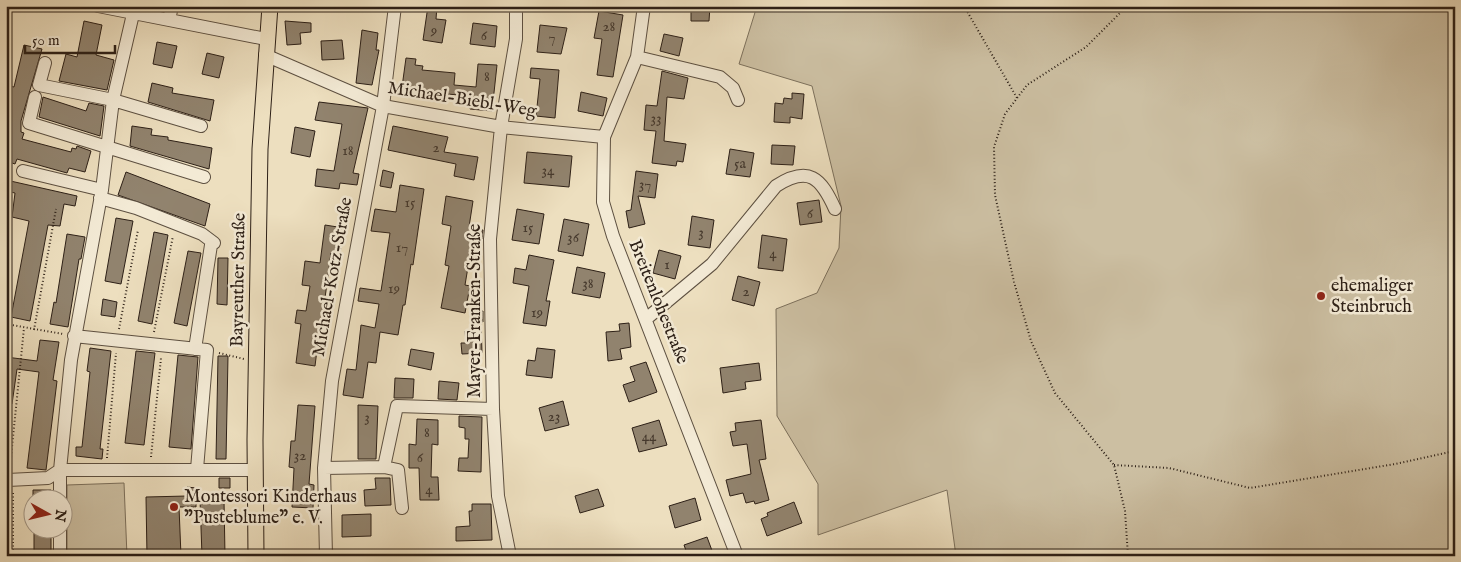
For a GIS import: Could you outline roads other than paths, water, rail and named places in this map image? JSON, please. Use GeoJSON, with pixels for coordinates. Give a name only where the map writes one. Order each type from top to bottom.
{"type":"FeatureCollection","features":[{"type":"Feature","properties":{"kind":"main road","name":"Bayreuther Straße"},"geometry":{"type":"LineString","coordinates":[[256,556],[256,362],[260,149],[266,39],[270,6]]}},
{"type":"Feature","properties":{"kind":"street"},"geometry":{"type":"LineString","coordinates":[[98,6],[266,39]]}},
{"type":"Feature","properties":{"kind":"street"},"geometry":{"type":"LineString","coordinates":[[169,20],[172,6]]}},
{"type":"Feature","properties":{"kind":"street","name":"Michael-Kotz-Straße"},"geometry":{"type":"LineString","coordinates":[[326,556],[324,468],[332,382],[383,106],[395,6]]}},
{"type":"Feature","properties":{"kind":"street","name":"Mayer-Franken-Straße"},"geometry":{"type":"LineString","coordinates":[[510,556],[498,496],[493,409],[490,239],[501,127],[516,39],[516,6]]}},
{"type":"Feature","properties":{"kind":"street","name":"Breitenlohestraße"},"geometry":{"type":"LineString","coordinates":[[644,6],[637,57],[604,137],[603,202],[613,236],[736,556]]}},
{"type":"Feature","properties":{"kind":"street"},"geometry":{"type":"LineString","coordinates":[[60,490],[60,470],[74,336],[101,194],[113,100],[133,14]]}},
{"type":"Feature","properties":{"kind":"street","name":"Michael-Biebl-Weg"},"geometry":{"type":"LineString","coordinates":[[265,55],[383,106],[501,127],[604,137]]}},
{"type":"Feature","properties":{"kind":"street"},"geometry":{"type":"LineString","coordinates":[[637,57],[720,77],[732,88],[738,100]]}},
{"type":"Feature","properties":{"kind":"street"},"geometry":{"type":"LineString","coordinates":[[45,63],[39,85],[113,100],[201,126]]}},
{"type":"Feature","properties":{"kind":"street"},"geometry":{"type":"LineString","coordinates":[[35,97],[29,123],[108,145],[204,177]]}},
{"type":"Feature","properties":{"kind":"street"},"geometry":{"type":"LineString","coordinates":[[23,171],[101,194],[202,234],[213,244],[201,349],[197,469]]}},
{"type":"Feature","properties":{"kind":"street"},"geometry":{"type":"LineString","coordinates":[[646,319],[712,264],[776,186],[790,177],[803,175],[816,179],[826,188],[835,209]]}},
{"type":"Feature","properties":{"kind":"street"},"geometry":{"type":"LineString","coordinates":[[74,336],[201,349]]}},
{"type":"Feature","properties":{"kind":"street"},"geometry":{"type":"LineString","coordinates":[[384,467],[397,406],[493,409]]}},
{"type":"Feature","properties":{"kind":"street"},"geometry":{"type":"LineString","coordinates":[[324,468],[384,467],[398,470],[402,508]]}},
{"type":"Feature","properties":{"kind":"street"},"geometry":{"type":"LineString","coordinates":[[10,481],[48,478],[60,470],[255,470]]}},
{"type":"Feature","properties":{"kind":"street"},"geometry":{"type":"LineString","coordinates":[[60,540],[60,556]]}},
{"type":"Feature","properties":{"kind":"place","name":"ehemaliger Steinbruch"},"geometry":{"type":"Point","coordinates":[1321,296]}},
{"type":"Feature","properties":{"kind":"place","name":"Montessori Kinderhaus \"Pusteblume\" e. V."},"geometry":{"type":"Point","coordinates":[174,507]}}]}
